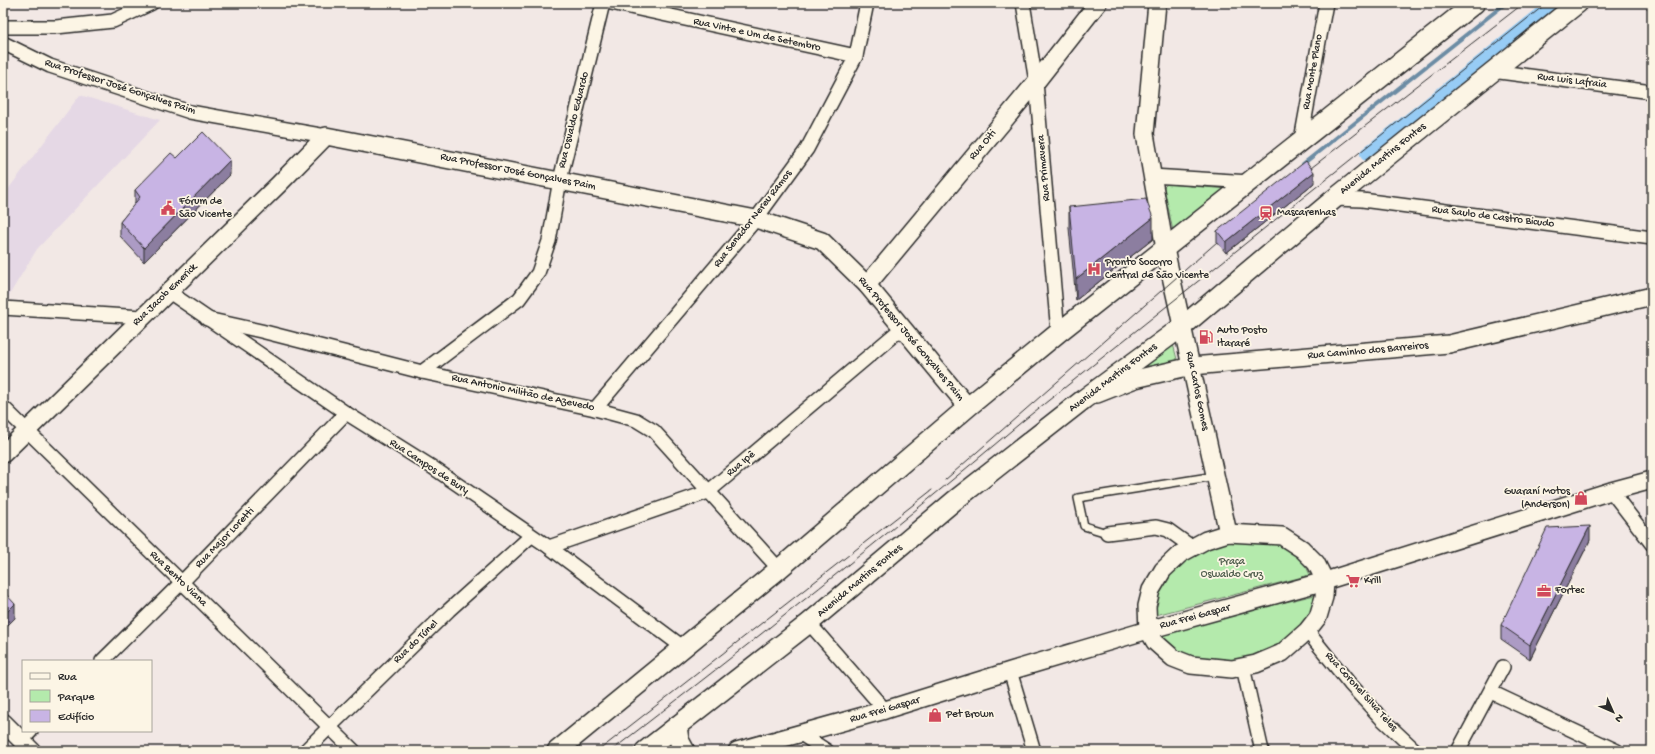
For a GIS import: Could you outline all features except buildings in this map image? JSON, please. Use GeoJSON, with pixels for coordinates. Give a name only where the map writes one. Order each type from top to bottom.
{"type":"FeatureCollection","features":[{"type":"Feature","properties":{"kind":"main road"},"geometry":{"type":"LineString","coordinates":[[557,751],[779,569],[968,407],[1058,333],[1475,3]]}},
{"type":"Feature","properties":{"kind":"main road","name":"Avenida Martins Fontes"},"geometry":{"type":"LineString","coordinates":[[645,751],[809,623],[954,501],[1084,399],[1183,326],[1334,199],[1578,3]]}},
{"type":"Feature","properties":{"kind":"main road"},"geometry":{"type":"LineString","coordinates":[[678,726],[679,740],[685,751]]}},
{"type":"Feature","properties":{"kind":"street"},"geometry":{"type":"LineString","coordinates":[[3,27],[56,27],[113,21],[152,3]]}},
{"type":"Feature","properties":{"kind":"street","name":"Rua Osvaldo Eduardo"},"geometry":{"type":"LineString","coordinates":[[422,372],[520,299],[538,273],[549,241],[560,180],[603,3]]}},
{"type":"Feature","properties":{"kind":"street","name":"Rua Vinte e Um de Setembro"},"geometry":{"type":"LineString","coordinates":[[611,3],[856,56]]}},
{"type":"Feature","properties":{"kind":"street","name":"Rua Senador Nereu Ramos"},"geometry":{"type":"LineString","coordinates":[[595,409],[756,218],[807,149],[856,56],[867,3]]}},
{"type":"Feature","properties":{"kind":"street","name":"Rua Primavera"},"geometry":{"type":"LineString","coordinates":[[1023,3],[1036,82],[1058,333]]}},
{"type":"Feature","properties":{"kind":"street","name":"Rua Oiti"},"geometry":{"type":"LineString","coordinates":[[867,285],[1036,82],[1098,3]]}},
{"type":"Feature","properties":{"kind":"street","name":"Rua Carlos Gomes"},"geometry":{"type":"LineString","coordinates":[[1157,3],[1145,134],[1165,249],[1228,533]]}},
{"type":"Feature","properties":{"kind":"street","name":"Rua Monte Plano"},"geometry":{"type":"LineString","coordinates":[[1300,140],[1326,3]]}},
{"type":"Feature","properties":{"kind":"street","name":"Rua Professor José Gonçalves Paim"},"geometry":{"type":"LineString","coordinates":[[3,43],[50,66],[190,112],[326,136],[756,218],[821,241],[867,285],[968,407]]}},
{"type":"Feature","properties":{"kind":"street","name":"Rua Luis Lafraia"},"geometry":{"type":"LineString","coordinates":[[1492,71],[1652,92]]}},
{"type":"Feature","properties":{"kind":"street","name":"Rua Jacob Emerick"},"geometry":{"type":"LineString","coordinates":[[3,454],[326,136]]}},
{"type":"Feature","properties":{"kind":"street"},"geometry":{"type":"LineString","coordinates":[[1152,176],[1250,182]]}},
{"type":"Feature","properties":{"kind":"street","name":"Rua Saulo de Castro Bicudo"},"geometry":{"type":"LineString","coordinates":[[1334,199],[1362,200],[1652,238]]}},
{"type":"Feature","properties":{"kind":"street","name":"Rua Campos de Bury"},"geometry":{"type":"LineString","coordinates":[[169,292],[346,413],[432,468],[549,547],[684,648]]}},
{"type":"Feature","properties":{"kind":"street","name":"Rua Caminho dos Barreiros"},"geometry":{"type":"LineString","coordinates":[[1084,399],[1135,379],[1192,366],[1449,344],[1652,296]]}},
{"type":"Feature","properties":{"kind":"street"},"geometry":{"type":"LineString","coordinates":[[3,308],[142,317]]}},
{"type":"Feature","properties":{"kind":"street","name":"Rua Antonio Militão de Azevedo"},"geometry":{"type":"LineString","coordinates":[[207,319],[261,330],[422,372],[595,409],[636,420],[654,431],[779,569]]}},
{"type":"Feature","properties":{"kind":"street","name":"Rua Ipê"},"geometry":{"type":"LineString","coordinates":[[549,547],[708,492],[902,328]]}},
{"type":"Feature","properties":{"kind":"street","name":"Rua Bento Viana"},"geometry":{"type":"LineString","coordinates":[[3,407],[354,751]]}},
{"type":"Feature","properties":{"kind":"street","name":"Rua Major Loretti"},"geometry":{"type":"LineString","coordinates":[[103,660],[182,582],[346,413]]}},
{"type":"Feature","properties":{"kind":"street","name":"Rua Frei Gaspar"},"geometry":{"type":"LineString","coordinates":[[737,751],[885,710],[1148,630],[1326,581],[1611,491],[1652,480]]}},
{"type":"Feature","properties":{"kind":"street"},"geometry":{"type":"LineString","coordinates":[[1611,491],[1652,544]]}},
{"type":"Feature","properties":{"kind":"street"},"geometry":{"type":"LineString","coordinates":[[1107,533],[1156,527],[1168,530],[1193,548]]}},
{"type":"Feature","properties":{"kind":"street"},"geometry":{"type":"LineString","coordinates":[[1228,533],[1282,536],[1302,549],[1316,563],[1326,581],[1324,597],[1318,617],[1307,631],[1282,652],[1256,664],[1232,670],[1191,665],[1173,658],[1155,642],[1148,630],[1147,606],[1151,590],[1163,570],[1180,554],[1206,540],[1228,533]]}},
{"type":"Feature","properties":{"kind":"street","name":"Rua do Túnel"},"geometry":{"type":"LineString","coordinates":[[305,751],[449,610],[531,536]]}},
{"type":"Feature","properties":{"kind":"street"},"geometry":{"type":"LineString","coordinates":[[809,623],[885,710]]}},
{"type":"Feature","properties":{"kind":"street","name":"Rua Coronel Silva Teles"},"geometry":{"type":"LineString","coordinates":[[1307,631],[1350,684],[1382,719],[1416,751]]}},
{"type":"Feature","properties":{"kind":"street"},"geometry":{"type":"LineString","coordinates":[[1243,667],[1262,751]]}},
{"type":"Feature","properties":{"kind":"street"},"geometry":{"type":"LineString","coordinates":[[1458,751],[1491,692],[1503,667]]}},
{"type":"Feature","properties":{"kind":"street"},"geometry":{"type":"LineString","coordinates":[[1010,671],[1034,751]]}},
{"type":"Feature","properties":{"kind":"street"},"geometry":{"type":"LineString","coordinates":[[1491,692],[1617,751]]}},
{"type":"Feature","properties":{"kind":"street"},"geometry":{"type":"LineString","coordinates":[[3,722],[28,741]]}},
{"type":"Feature","properties":{"kind":"street"},"geometry":{"type":"LineString","coordinates":[[801,734],[827,751]]}},
{"type":"Feature","properties":{"kind":"lane"},"geometry":{"type":"LineString","coordinates":[[1107,533],[1084,526],[1078,498],[1216,476]]}},
{"type":"Feature","properties":{"kind":"shaded area"},"geometry":{"type":"Polygon","coordinates":[[[80,95],[160,120],[37,249],[8,297],[3,297],[3,196],[80,95]]]}},
{"type":"Feature","properties":{"kind":"green space"},"geometry":{"type":"Polygon","coordinates":[[[1167,184],[1228,189],[1174,236],[1164,187],[1167,184]]]}},
{"type":"Feature","properties":{"kind":"green space"},"geometry":{"type":"Polygon","coordinates":[[[1173,344],[1178,363],[1150,369],[1147,365],[1173,344]]]}},
{"type":"Feature","properties":{"kind":"green space","name":"Praça Oswaldo Cruz"},"geometry":{"type":"Polygon","coordinates":[[[1236,539],[1269,542],[1285,547],[1300,556],[1310,575],[1156,615],[1153,609],[1157,592],[1170,571],[1210,546],[1236,539]]]}},
{"type":"Feature","properties":{"kind":"green space","name":"Praça Oswaldo Cruz"},"geometry":{"type":"Polygon","coordinates":[[[1315,595],[1315,606],[1308,620],[1296,634],[1262,655],[1240,662],[1184,656],[1156,633],[1315,595]]]}},
{"type":"Feature","properties":{"kind":"waterway"},"geometry":{"type":"LineString","coordinates":[[1303,164],[1506,3]]}},
{"type":"Feature","properties":{"kind":"waterway"},"geometry":{"type":"LineString","coordinates":[[1367,154],[1555,3]]}},
{"type":"Feature","properties":{"kind":"tram line"},"geometry":{"type":"LineString","coordinates":[[1302,175],[1524,3]]}},
{"type":"Feature","properties":{"kind":"tram line"},"geometry":{"type":"LineString","coordinates":[[611,751],[819,588],[1024,420],[1547,3]]}},
{"type":"Feature","properties":{"kind":"tram line"},"geometry":{"type":"LineString","coordinates":[[945,480],[1225,235]]}},
{"type":"Feature","properties":{"kind":"tram line"},"geometry":{"type":"LineString","coordinates":[[598,751],[932,490]]}},
{"type":"Feature","properties":{"kind":"place","name":"Fórum de São Vicente"},"geometry":{"type":"Point","coordinates":[168,208]}},
{"type":"Feature","properties":{"kind":"place","name":"Mascarenhas"},"geometry":{"type":"Point","coordinates":[1266,213]}},
{"type":"Feature","properties":{"kind":"place","name":"Pronto Socorro Central de São Vicente"},"geometry":{"type":"Point","coordinates":[1094,269]}},
{"type":"Feature","properties":{"kind":"place","name":"Auto Posto Itararé"},"geometry":{"type":"Point","coordinates":[1206,337]}},
{"type":"Feature","properties":{"kind":"place","name":"Guaraní Motos (Anderson)"},"geometry":{"type":"Point","coordinates":[1581,498]}},
{"type":"Feature","properties":{"kind":"place","name":"Krill"},"geometry":{"type":"Point","coordinates":[1353,581]}},
{"type":"Feature","properties":{"kind":"place","name":"Fortec"},"geometry":{"type":"Point","coordinates":[1544,591]}},
{"type":"Feature","properties":{"kind":"place","name":"Pet Brown"},"geometry":{"type":"Point","coordinates":[935,715]}}]}
